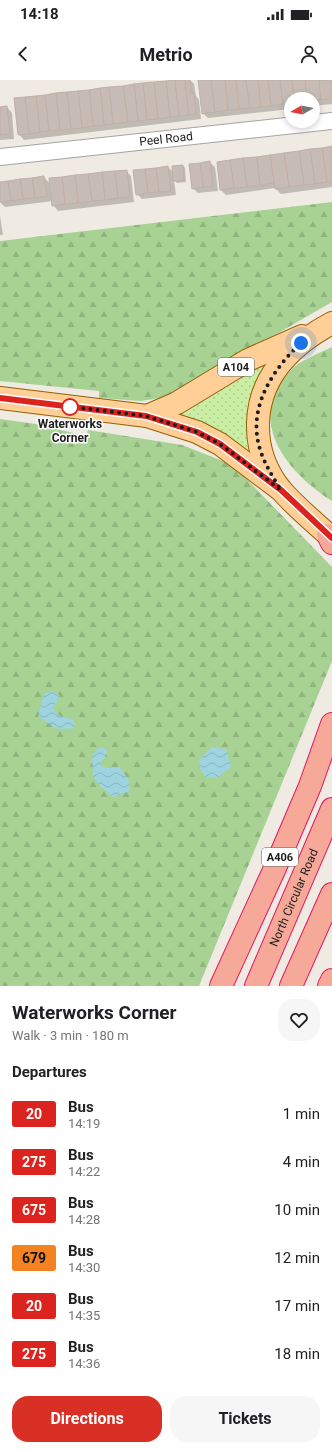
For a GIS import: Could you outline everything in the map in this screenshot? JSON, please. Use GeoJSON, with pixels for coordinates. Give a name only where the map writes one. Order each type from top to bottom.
{"type":"FeatureCollection","features":[{"type":"Feature","properties":{"kind":"highway","name":"A406"},"geometry":{"type":"LineString","coordinates":[[221,986],[278,861],[310,786],[332,724]]}},
{"type":"Feature","properties":{"kind":"highway","name":"North Circular Road"},"geometry":{"type":"LineString","coordinates":[[256,986],[332,810]]}},
{"type":"Feature","properties":{"kind":"highway"},"geometry":{"type":"LineString","coordinates":[[291,986],[332,894]]}},
{"type":"Feature","properties":{"kind":"highway"},"geometry":{"type":"LineString","coordinates":[[329,986],[332,980]]}},
{"type":"Feature","properties":{"kind":"main road","name":"A104"},"geometry":{"type":"LineString","coordinates":[[146,416],[177,403],[254,357],[330,324]]}},
{"type":"Feature","properties":{"kind":"main road"},"geometry":{"type":"LineString","coordinates":[[330,324],[301,343],[285,358],[270,379],[262,396],[257,426],[258,442],[269,470],[281,490],[331,539]]}},
{"type":"Feature","properties":{"kind":"main road","name":"A104"},"geometry":{"type":"LineString","coordinates":[[0,398],[146,416],[197,432],[220,444],[281,490]]}},
{"type":"Feature","properties":{"kind":"street","name":"Peel Road"},"geometry":{"type":"LineString","coordinates":[[0,157],[332,121]]}},
{"type":"Feature","properties":{"kind":"green space"},"geometry":{"type":"Polygon","coordinates":[[[332,202],[332,302],[167,397],[141,401],[99,398],[99,391],[0,381],[0,241],[332,202]]]}},
{"type":"Feature","properties":{"kind":"green space"},"geometry":{"type":"Polygon","coordinates":[[[332,347],[332,501],[315,489],[286,459],[276,442],[271,423],[271,405],[279,386],[294,367],[332,347]]]}},
{"type":"Feature","properties":{"kind":"green space"},"geometry":{"type":"Polygon","coordinates":[[[258,365],[261,366],[261,369],[248,408],[249,451],[178,417],[177,412],[258,365]]]}},
{"type":"Feature","properties":{"kind":"green space"},"geometry":{"type":"Polygon","coordinates":[[[0,419],[36,424],[86,436],[88,430],[182,445],[233,465],[332,567],[332,661],[199,986],[0,986],[0,419]]]}},
{"type":"Feature","properties":{"kind":"water"},"geometry":{"type":"Polygon","coordinates":[[[52,691],[60,696],[53,708],[58,715],[74,720],[75,728],[55,728],[38,716],[44,694],[52,691]]]}},
{"type":"Feature","properties":{"kind":"water"},"geometry":{"type":"Polygon","coordinates":[[[102,747],[107,750],[105,757],[99,765],[108,768],[120,767],[129,781],[130,791],[113,797],[101,787],[93,777],[92,756],[96,750],[102,747]]]}},
{"type":"Feature","properties":{"kind":"water"},"geometry":{"type":"Polygon","coordinates":[[[212,747],[226,749],[231,767],[217,778],[206,778],[200,768],[199,760],[212,747]]]}},
{"type":"Feature","properties":{"kind":"building"},"geometry":{"type":"Polygon","coordinates":[[[175,80],[179,116],[170,117],[166,81],[175,80]]]}},
{"type":"Feature","properties":{"kind":"building"},"geometry":{"type":"Polygon","coordinates":[[[175,80],[185,80],[189,115],[179,116],[175,80]]]}},
{"type":"Feature","properties":{"kind":"building"},"geometry":{"type":"Polygon","coordinates":[[[185,80],[190,80],[191,94],[194,93],[196,114],[189,115],[185,80]]]}},
{"type":"Feature","properties":{"kind":"building"},"geometry":{"type":"Polygon","coordinates":[[[198,80],[211,80],[215,112],[202,114],[198,80]]]}},
{"type":"Feature","properties":{"kind":"building"},"geometry":{"type":"Polygon","coordinates":[[[211,80],[225,80],[228,110],[215,112],[211,80]]]}},
{"type":"Feature","properties":{"kind":"building"},"geometry":{"type":"Polygon","coordinates":[[[225,80],[236,80],[239,109],[228,110],[225,80]]]}},
{"type":"Feature","properties":{"kind":"building"},"geometry":{"type":"Polygon","coordinates":[[[236,80],[246,80],[250,108],[239,109],[236,80]]]}},
{"type":"Feature","properties":{"kind":"building"},"geometry":{"type":"Polygon","coordinates":[[[246,80],[258,80],[261,107],[250,108],[246,80]]]}},
{"type":"Feature","properties":{"kind":"building"},"geometry":{"type":"Polygon","coordinates":[[[258,80],[268,80],[271,106],[261,107],[258,80]]]}},
{"type":"Feature","properties":{"kind":"building"},"geometry":{"type":"Polygon","coordinates":[[[268,80],[280,80],[283,104],[271,106],[268,80]]]}},
{"type":"Feature","properties":{"kind":"building"},"geometry":{"type":"Polygon","coordinates":[[[280,80],[292,80],[293,92],[284,92],[283,104],[280,80]]]}},
{"type":"Feature","properties":{"kind":"building"},"geometry":{"type":"Polygon","coordinates":[[[292,80],[305,80],[306,92],[293,92],[292,80]]]}},
{"type":"Feature","properties":{"kind":"building"},"geometry":{"type":"Polygon","coordinates":[[[305,80],[319,80],[321,100],[320,92],[306,92],[305,80]]]}},
{"type":"Feature","properties":{"kind":"building"},"geometry":{"type":"Polygon","coordinates":[[[332,80],[332,98],[321,100],[319,81],[332,80]]]}},
{"type":"Feature","properties":{"kind":"building"},"geometry":{"type":"Polygon","coordinates":[[[166,81],[170,117],[158,119],[154,82],[166,81]]]}},
{"type":"Feature","properties":{"kind":"building"},"geometry":{"type":"Polygon","coordinates":[[[154,82],[158,119],[147,120],[143,83],[154,82]]]}},
{"type":"Feature","properties":{"kind":"building"},"geometry":{"type":"Polygon","coordinates":[[[143,83],[147,120],[138,121],[134,84],[143,83]]]}},
{"type":"Feature","properties":{"kind":"building"},"geometry":{"type":"Polygon","coordinates":[[[134,84],[138,121],[128,122],[123,86],[134,84]]]}},
{"type":"Feature","properties":{"kind":"building"},"geometry":{"type":"Polygon","coordinates":[[[123,86],[128,122],[113,124],[109,87],[123,86]]]}},
{"type":"Feature","properties":{"kind":"building"},"geometry":{"type":"Polygon","coordinates":[[[109,87],[113,124],[104,125],[100,88],[109,87]]]}},
{"type":"Feature","properties":{"kind":"building"},"geometry":{"type":"Polygon","coordinates":[[[100,88],[104,125],[93,126],[89,90],[100,88]]]}},
{"type":"Feature","properties":{"kind":"building"},"geometry":{"type":"Polygon","coordinates":[[[89,90],[93,126],[82,128],[78,91],[89,90]]]}},
{"type":"Feature","properties":{"kind":"building"},"geometry":{"type":"Polygon","coordinates":[[[78,91],[82,128],[71,129],[67,92],[78,91]]]}},
{"type":"Feature","properties":{"kind":"building"},"geometry":{"type":"Polygon","coordinates":[[[67,92],[71,129],[60,130],[56,93],[67,92]]]}},
{"type":"Feature","properties":{"kind":"building"},"geometry":{"type":"Polygon","coordinates":[[[56,93],[60,130],[49,131],[45,95],[56,93]]]}},
{"type":"Feature","properties":{"kind":"building"},"geometry":{"type":"Polygon","coordinates":[[[45,95],[49,131],[40,132],[36,96],[45,95]]]}},
{"type":"Feature","properties":{"kind":"building"},"geometry":{"type":"Polygon","coordinates":[[[36,96],[40,132],[29,134],[25,97],[36,96]]]}},
{"type":"Feature","properties":{"kind":"building"},"geometry":{"type":"Polygon","coordinates":[[[25,97],[29,134],[18,135],[14,98],[25,97]]]}},
{"type":"Feature","properties":{"kind":"building"},"geometry":{"type":"Polygon","coordinates":[[[7,106],[10,134],[0,135],[0,107],[7,106]]]}},
{"type":"Feature","properties":{"kind":"building"},"geometry":{"type":"Polygon","coordinates":[[[332,146],[332,182],[327,182],[322,148],[332,146]]]}},
{"type":"Feature","properties":{"kind":"building"},"geometry":{"type":"Polygon","coordinates":[[[322,148],[327,182],[315,184],[310,149],[322,148]]]}},
{"type":"Feature","properties":{"kind":"building"},"geometry":{"type":"Polygon","coordinates":[[[310,149],[315,184],[304,185],[299,151],[310,149]]]}},
{"type":"Feature","properties":{"kind":"building"},"geometry":{"type":"Polygon","coordinates":[[[299,151],[304,185],[289,187],[284,153],[299,151]]]}},
{"type":"Feature","properties":{"kind":"building"},"geometry":{"type":"Polygon","coordinates":[[[284,153],[289,187],[275,189],[270,155],[284,153]]]}},
{"type":"Feature","properties":{"kind":"building"},"geometry":{"type":"Polygon","coordinates":[[[270,155],[274,183],[260,185],[257,157],[270,155]]]}},
{"type":"Feature","properties":{"kind":"building"},"geometry":{"type":"Polygon","coordinates":[[[257,157],[260,185],[247,187],[243,158],[257,157]]]}},
{"type":"Feature","properties":{"kind":"building"},"geometry":{"type":"Polygon","coordinates":[[[243,158],[247,187],[234,188],[230,160],[243,158]]]}},
{"type":"Feature","properties":{"kind":"building"},"geometry":{"type":"Polygon","coordinates":[[[230,160],[234,188],[220,190],[217,162],[230,160]]]}},
{"type":"Feature","properties":{"kind":"building"},"geometry":{"type":"Polygon","coordinates":[[[210,161],[213,186],[203,187],[200,163],[210,161]]]}},
{"type":"Feature","properties":{"kind":"building"},"geometry":{"type":"Polygon","coordinates":[[[200,163],[203,187],[192,189],[189,164],[200,163]]]}},
{"type":"Feature","properties":{"kind":"building"},"geometry":{"type":"Polygon","coordinates":[[[183,165],[184,180],[173,181],[172,166],[183,165]]]}},
{"type":"Feature","properties":{"kind":"building"},"geometry":{"type":"Polygon","coordinates":[[[168,166],[171,191],[159,192],[156,168],[168,166]]]}},
{"type":"Feature","properties":{"kind":"building"},"geometry":{"type":"Polygon","coordinates":[[[156,168],[159,192],[148,193],[145,169],[156,168]]]}},
{"type":"Feature","properties":{"kind":"building"},"geometry":{"type":"Polygon","coordinates":[[[145,169],[148,193],[136,195],[133,170],[145,169]]]}},
{"type":"Feature","properties":{"kind":"building"},"geometry":{"type":"Polygon","coordinates":[[[127,170],[130,197],[118,198],[115,171],[127,170]]]}},
{"type":"Feature","properties":{"kind":"building"},"geometry":{"type":"Polygon","coordinates":[[[115,171],[118,198],[105,200],[102,172],[115,171]]]}},
{"type":"Feature","properties":{"kind":"building"},"geometry":{"type":"Polygon","coordinates":[[[102,172],[105,200],[92,201],[88,174],[102,172]]]}},
{"type":"Feature","properties":{"kind":"building"},"geometry":{"type":"Polygon","coordinates":[[[88,174],[92,201],[78,203],[75,175],[88,174]]]}},
{"type":"Feature","properties":{"kind":"building"},"geometry":{"type":"Polygon","coordinates":[[[75,175],[78,203],[65,204],[62,177],[75,175]]]}},
{"type":"Feature","properties":{"kind":"building"},"geometry":{"type":"Polygon","coordinates":[[[44,176],[47,196],[35,198],[32,178],[44,176]]]}},
{"type":"Feature","properties":{"kind":"building"},"geometry":{"type":"Polygon","coordinates":[[[62,177],[65,204],[52,206],[49,178],[62,177]]]}},
{"type":"Feature","properties":{"kind":"building"},"geometry":{"type":"Polygon","coordinates":[[[32,178],[35,198],[23,199],[20,179],[32,178]]]}},
{"type":"Feature","properties":{"kind":"building"},"geometry":{"type":"Polygon","coordinates":[[[20,179],[23,199],[11,201],[8,181],[20,179]]]}},
{"type":"Feature","properties":{"kind":"building"},"geometry":{"type":"Polygon","coordinates":[[[8,181],[11,201],[0,202],[0,182],[8,181]]]}},
{"type":"Feature","properties":{"kind":"bus line","name":"20"},"geometry":{"type":"LineString","coordinates":[[0,398],[146,416],[197,432],[220,444],[247,466],[281,490],[332,538]]}},
{"type":"Feature","properties":{"kind":"place","name":"Waterworks Corner"},"geometry":{"type":"Point","coordinates":[70,407]}},
{"type":"Feature","properties":{"kind":"route"},"geometry":{"type":"LineString","coordinates":[[70,407],[66,406],[80,409],[146,416],[197,432],[220,444],[247,466],[281,490],[269,470],[258,442],[258,413],[262,396],[268,382],[285,358],[301,343]]}}]}
